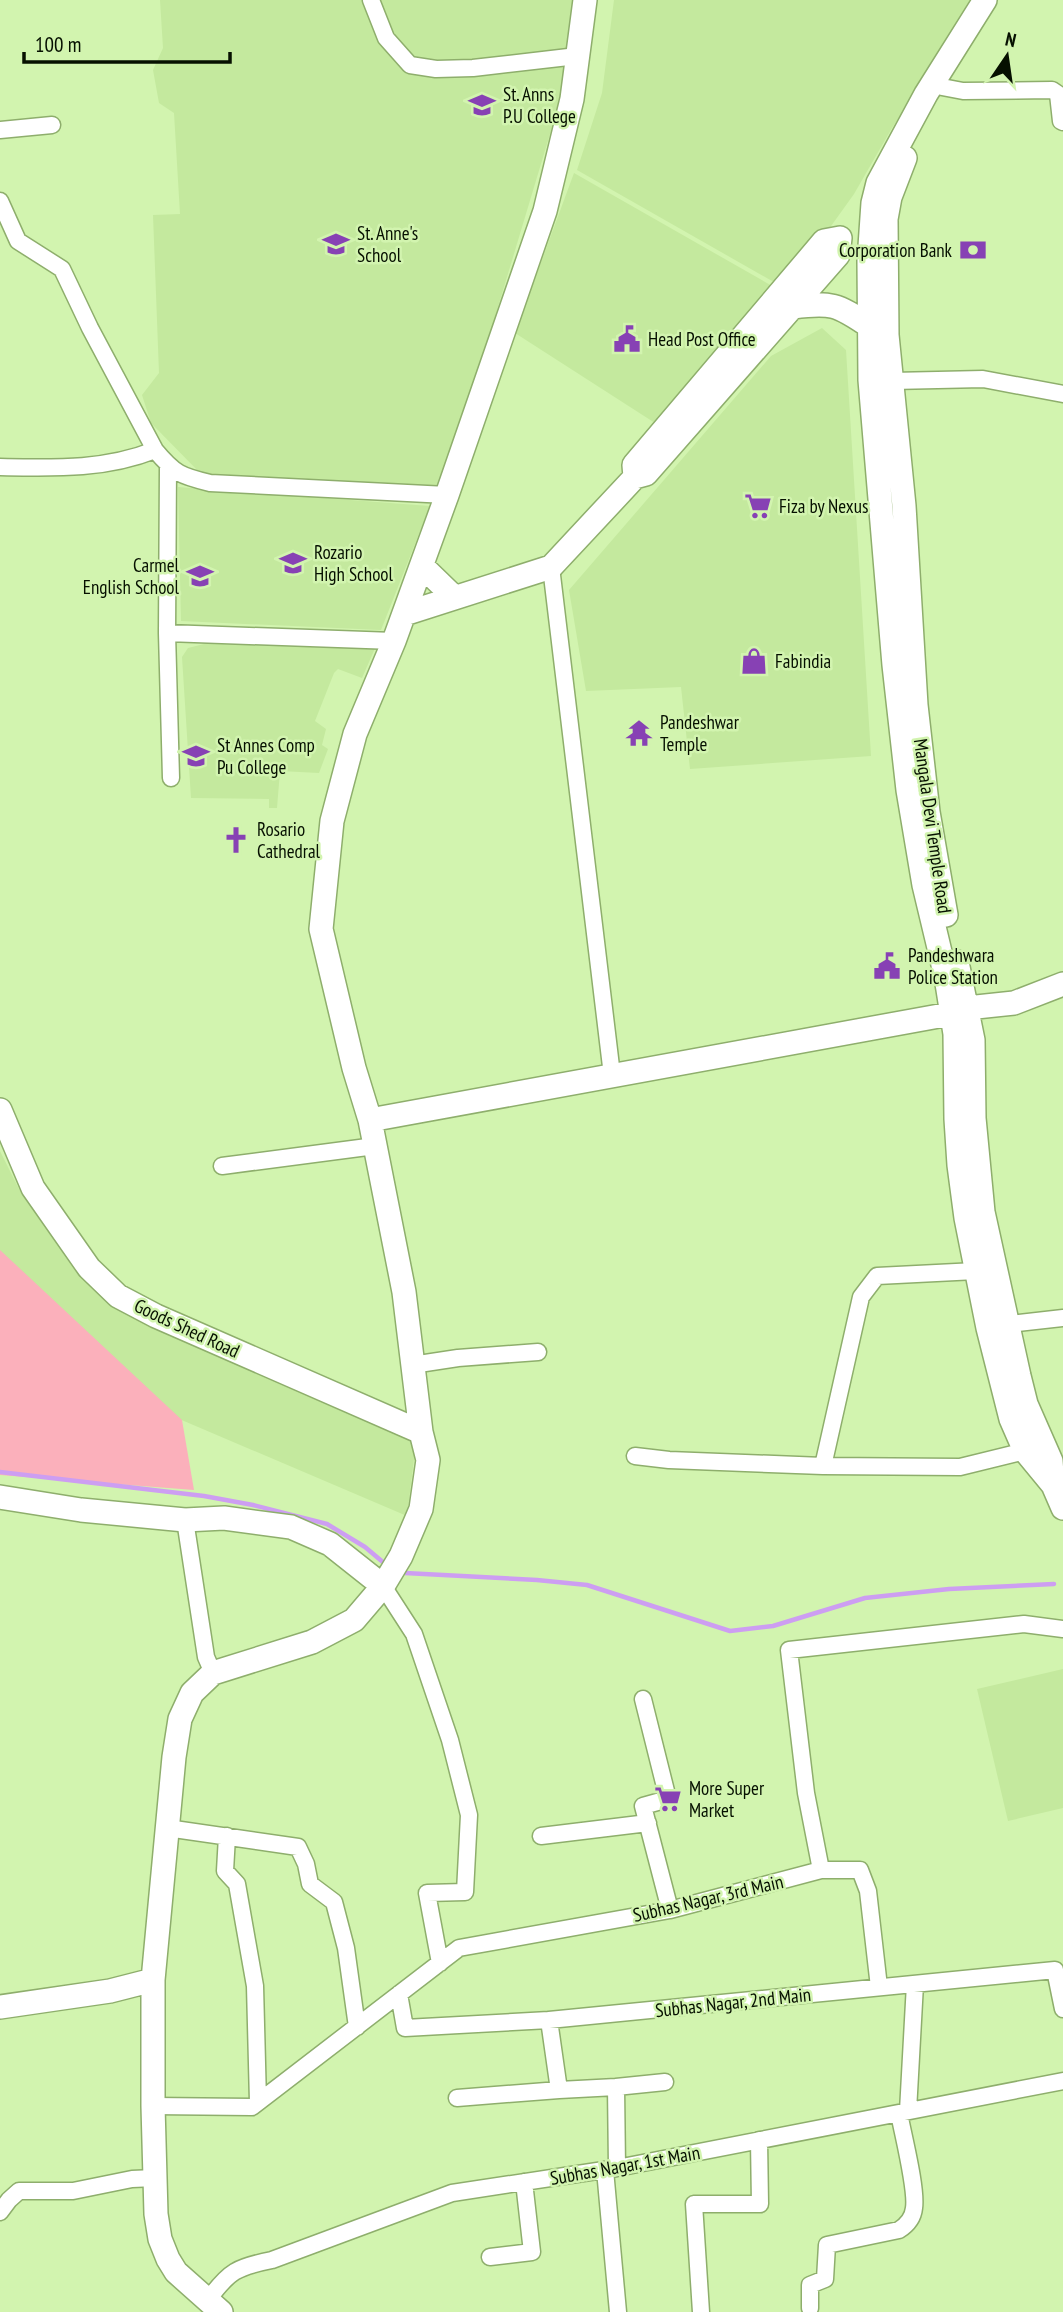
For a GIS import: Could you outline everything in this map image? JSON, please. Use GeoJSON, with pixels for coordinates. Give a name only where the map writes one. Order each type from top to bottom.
{"type":"FeatureCollection","features":[{"type":"Feature","properties":{"kind":"main road"},"geometry":{"type":"LineString","coordinates":[[214,2306],[176,2272],[160,2239],[156,2214],[153,1980],[180,1719],[192,1693],[213,1673],[312,1642],[354,1620],[383,1586],[401,1556],[421,1509],[428,1460],[421,1432],[404,1292],[370,1120],[354,1068],[321,929],[332,821],[355,734],[422,566],[545,211],[572,99],[585,0]]}},
{"type":"Feature","properties":{"kind":"main road"},"geometry":{"type":"LineString","coordinates":[[882,212],[878,183],[926,94],[985,0]]}},
{"type":"Feature","properties":{"kind":"main road"},"geometry":{"type":"LineString","coordinates":[[635,477],[634,465],[824,241],[840,238],[859,222],[882,212],[942,87],[1002,0]]}},
{"type":"Feature","properties":{"kind":"main road","name":"Mangala Devi Temple Road"},"geometry":{"type":"LineString","coordinates":[[882,212],[869,326],[870,380],[894,665],[908,790],[924,885],[941,925]]}},
{"type":"Feature","properties":{"kind":"main road","name":"Mangala Devi Temple Road"},"geometry":{"type":"LineString","coordinates":[[882,212],[887,335],[904,506],[916,705],[946,977],[973,1040],[977,1162],[1011,1419],[1025,1451],[1053,1485],[1063,1508]]}},
{"type":"Feature","properties":{"kind":"main road"},"geometry":{"type":"LineString","coordinates":[[404,614],[551,567],[635,477],[646,474],[793,307],[838,255],[840,238]]}},
{"type":"Feature","properties":{"kind":"main road"},"geometry":{"type":"LineString","coordinates":[[793,307],[835,305],[869,326]]}},
{"type":"Feature","properties":{"kind":"main road"},"geometry":{"type":"LineString","coordinates":[[422,566],[454,597]]}},
{"type":"Feature","properties":{"kind":"main road"},"geometry":{"type":"LineString","coordinates":[[370,1120],[1014,1003],[1063,984]]}},
{"type":"Feature","properties":{"kind":"main road","name":"Mangala Devi Temple Road"},"geometry":{"type":"LineString","coordinates":[[959,1011],[955,1034],[959,1165],[976,1271],[1026,1404],[1051,1461],[1053,1485]]}},
{"type":"Feature","properties":{"kind":"main road","name":"Goods Shed Road"},"geometry":{"type":"LineString","coordinates":[[0,1110],[33,1188],[89,1268],[118,1296],[156,1316],[421,1432]]}},
{"type":"Feature","properties":{"kind":"main road"},"geometry":{"type":"LineString","coordinates":[[0,1497],[81,1510],[185,1520],[224,1518],[291,1527],[330,1544],[383,1586]]}},
{"type":"Feature","properties":{"kind":"main road"},"geometry":{"type":"LineString","coordinates":[[0,2007],[110,1992],[153,1980]]}},
{"type":"Feature","properties":{"kind":"street"},"geometry":{"type":"LineString","coordinates":[[371,0],[386,38],[410,65],[436,69],[473,68],[577,56]]}},
{"type":"Feature","properties":{"kind":"street"},"geometry":{"type":"LineString","coordinates":[[942,87],[963,91],[1052,90],[1058,94],[1063,122]]}},
{"type":"Feature","properties":{"kind":"street"},"geometry":{"type":"LineString","coordinates":[[0,130],[52,125]]}},
{"type":"Feature","properties":{"kind":"street"},"geometry":{"type":"LineString","coordinates":[[0,201],[18,240],[62,269],[155,450],[182,477],[210,483],[447,495]]}},
{"type":"Feature","properties":{"kind":"street"},"geometry":{"type":"LineString","coordinates":[[892,381],[984,379],[1063,394]]}},
{"type":"Feature","properties":{"kind":"street"},"geometry":{"type":"LineString","coordinates":[[0,467],[94,466],[132,459],[155,450]]}},
{"type":"Feature","properties":{"kind":"street"},"geometry":{"type":"LineString","coordinates":[[169,466],[167,633],[171,778]]}},
{"type":"Feature","properties":{"kind":"street"},"geometry":{"type":"LineString","coordinates":[[551,567],[612,1075]]}},
{"type":"Feature","properties":{"kind":"street"},"geometry":{"type":"LineString","coordinates":[[167,633],[394,641]]}},
{"type":"Feature","properties":{"kind":"street"},"geometry":{"type":"LineString","coordinates":[[222,1166],[375,1146]]}},
{"type":"Feature","properties":{"kind":"street"},"geometry":{"type":"LineString","coordinates":[[823,1466],[861,1297],[877,1276],[976,1271]]}},
{"type":"Feature","properties":{"kind":"street"},"geometry":{"type":"LineString","coordinates":[[998,1326],[1063,1318]]}},
{"type":"Feature","properties":{"kind":"street"},"geometry":{"type":"LineString","coordinates":[[412,1365],[458,1358],[538,1352]]}},
{"type":"Feature","properties":{"kind":"street"},"geometry":{"type":"LineString","coordinates":[[635,1455],[669,1460],[823,1466],[960,1467],[1025,1451]]}},
{"type":"Feature","properties":{"kind":"street"},"geometry":{"type":"LineString","coordinates":[[185,1520],[206,1657],[213,1673]]}},
{"type":"Feature","properties":{"kind":"street"},"geometry":{"type":"LineString","coordinates":[[383,1586],[414,1634],[450,1740],[469,1815],[465,1892],[427,1892],[440,1963]]}},
{"type":"Feature","properties":{"kind":"street"},"geometry":{"type":"LineString","coordinates":[[821,1870],[806,1793],[789,1650],[1024,1624],[1063,1629]]}},
{"type":"Feature","properties":{"kind":"street"},"geometry":{"type":"LineString","coordinates":[[643,1699],[668,1799],[643,1806],[670,1910]]}},
{"type":"Feature","properties":{"kind":"street"},"geometry":{"type":"LineString","coordinates":[[541,1836],[648,1823]]}},
{"type":"Feature","properties":{"kind":"street"},"geometry":{"type":"LineString","coordinates":[[167,1828],[298,1847],[306,1864],[310,1884],[334,1902],[346,1948],[357,2026]]}},
{"type":"Feature","properties":{"kind":"street"},"geometry":{"type":"LineString","coordinates":[[227,1836],[225,1871],[237,1884],[255,1986],[258,2102]]}},
{"type":"Feature","properties":{"kind":"street","name":"Subhas Nagar, 3rd Main"},"geometry":{"type":"LineString","coordinates":[[153,2106],[252,2107],[459,1948],[670,1910],[821,1870],[860,1870],[868,1891],[879,1987]]}},
{"type":"Feature","properties":{"kind":"street","name":"Subhas Nagar, 2nd Main"},"geometry":{"type":"LineString","coordinates":[[399,1994],[405,2028],[549,2020],[1055,1970],[1063,2009]]}},
{"type":"Feature","properties":{"kind":"street"},"geometry":{"type":"LineString","coordinates":[[810,2308],[810,2285],[825,2279],[827,2245],[899,2230],[906,2226],[911,2218],[914,2200],[904,2112],[915,1984]]}},
{"type":"Feature","properties":{"kind":"street"},"geometry":{"type":"LineString","coordinates":[[549,2020],[559,2090]]}},
{"type":"Feature","properties":{"kind":"street","name":"Subhas Nagar, 1st Main"},"geometry":{"type":"LineString","coordinates":[[214,2306],[226,2275],[249,2264],[272,2260],[452,2193],[611,2169],[1063,2081]]}},
{"type":"Feature","properties":{"kind":"street"},"geometry":{"type":"LineString","coordinates":[[457,2098],[665,2082]]}},
{"type":"Feature","properties":{"kind":"street"},"geometry":{"type":"LineString","coordinates":[[616,2087],[611,2169],[618,2312]]}},
{"type":"Feature","properties":{"kind":"street"},"geometry":{"type":"LineString","coordinates":[[701,2312],[694,2204],[760,2204],[759,2140]]}},
{"type":"Feature","properties":{"kind":"street"},"geometry":{"type":"LineString","coordinates":[[0,2213],[19,2191],[73,2191],[132,2179],[155,2178]]}},
{"type":"Feature","properties":{"kind":"street"},"geometry":{"type":"LineString","coordinates":[[490,2257],[532,2252],[524,2182]]}},
{"type":"Feature","properties":{"kind":"shaded area","name":"St. Anne's School"},"geometry":{"type":"Polygon","coordinates":[[[160,0],[576,0],[562,94],[443,490],[202,475],[151,423],[142,395],[159,373],[153,215],[180,214],[174,113],[159,103],[153,70],[163,48],[160,0]]]}},
{"type":"Feature","properties":{"kind":"shaded area"},"geometry":{"type":"Polygon","coordinates":[[[614,0],[975,0],[892,128],[854,194],[786,289],[577,170],[602,93],[614,0]]]}},
{"type":"Feature","properties":{"kind":"shaded area"},"geometry":{"type":"Polygon","coordinates":[[[574,173],[781,291],[655,423],[515,333],[574,173]]]}},
{"type":"Feature","properties":{"kind":"shaded area","name":"Fiza by Nexus"},"geometry":{"type":"Polygon","coordinates":[[[822,328],[846,350],[871,756],[690,769],[681,687],[586,691],[569,590],[771,356],[822,328]]]}},
{"type":"Feature","properties":{"kind":"shaded area","name":"Rozario High School"},"geometry":{"type":"Polygon","coordinates":[[[178,487],[430,506],[381,630],[181,621],[178,487]]]}},
{"type":"Feature","properties":{"kind":"shaded area"},"geometry":{"type":"Polygon","coordinates":[[[204,644],[376,646],[362,678],[338,669],[334,673],[315,721],[326,729],[322,745],[328,749],[319,773],[280,771],[277,808],[269,808],[269,799],[191,798],[182,657],[188,648],[204,644]]]}},
{"type":"Feature","properties":{"kind":"shaded area"},"geometry":{"type":"Polygon","coordinates":[[[0,1151],[19,1189],[95,1286],[134,1314],[416,1443],[407,1516],[116,1392],[0,1297],[0,1151]]]}},
{"type":"Feature","properties":{"kind":"shaded area"},"geometry":{"type":"Polygon","coordinates":[[[0,1250],[182,1420],[194,1490],[0,1475],[0,1250]]]}},
{"type":"Feature","properties":{"kind":"shaded area"},"geometry":{"type":"Polygon","coordinates":[[[1063,1669],[1063,1808],[1008,1821],[977,1689],[1063,1669]]]}},
{"type":"Feature","properties":{"kind":"waterway"},"geometry":{"type":"LineString","coordinates":[[0,1472],[204,1496],[253,1505],[327,1524],[365,1547],[384,1563]]}},
{"type":"Feature","properties":{"kind":"waterway"},"geometry":{"type":"LineString","coordinates":[[405,1573],[587,1585],[730,1631],[773,1626],[865,1598],[949,1589],[1054,1584]]}},
{"type":"Feature","properties":{"kind":"place","name":"St. Anns P.U College"},"geometry":{"type":"Point","coordinates":[482,105]}},
{"type":"Feature","properties":{"kind":"place","name":"St. Anne's School"},"geometry":{"type":"Point","coordinates":[336,244]}},
{"type":"Feature","properties":{"kind":"place","name":"Corporation Bank"},"geometry":{"type":"Point","coordinates":[973,250]}},
{"type":"Feature","properties":{"kind":"place","name":"Head Post Office"},"geometry":{"type":"Point","coordinates":[627,339]}},
{"type":"Feature","properties":{"kind":"place","name":"Fiza by Nexus"},"geometry":{"type":"Point","coordinates":[758,506]}},
{"type":"Feature","properties":{"kind":"place","name":"Rozario High School"},"geometry":{"type":"Point","coordinates":[293,563]}},
{"type":"Feature","properties":{"kind":"place","name":"Carmel English School"},"geometry":{"type":"Point","coordinates":[200,576]}},
{"type":"Feature","properties":{"kind":"place","name":"Fabindia"},"geometry":{"type":"Point","coordinates":[754,661]}},
{"type":"Feature","properties":{"kind":"place","name":"Pandeshwar Temple"},"geometry":{"type":"Point","coordinates":[639,733]}},
{"type":"Feature","properties":{"kind":"place","name":"St Annes Comp Pu College"},"geometry":{"type":"Point","coordinates":[196,756]}},
{"type":"Feature","properties":{"kind":"place","name":"Rosario Cathedral"},"geometry":{"type":"Point","coordinates":[236,840]}},
{"type":"Feature","properties":{"kind":"place","name":"Pandeshwara Police Station"},"geometry":{"type":"Point","coordinates":[887,966]}},
{"type":"Feature","properties":{"kind":"place","name":"More Super Market"},"geometry":{"type":"Point","coordinates":[668,1799]}}]}
